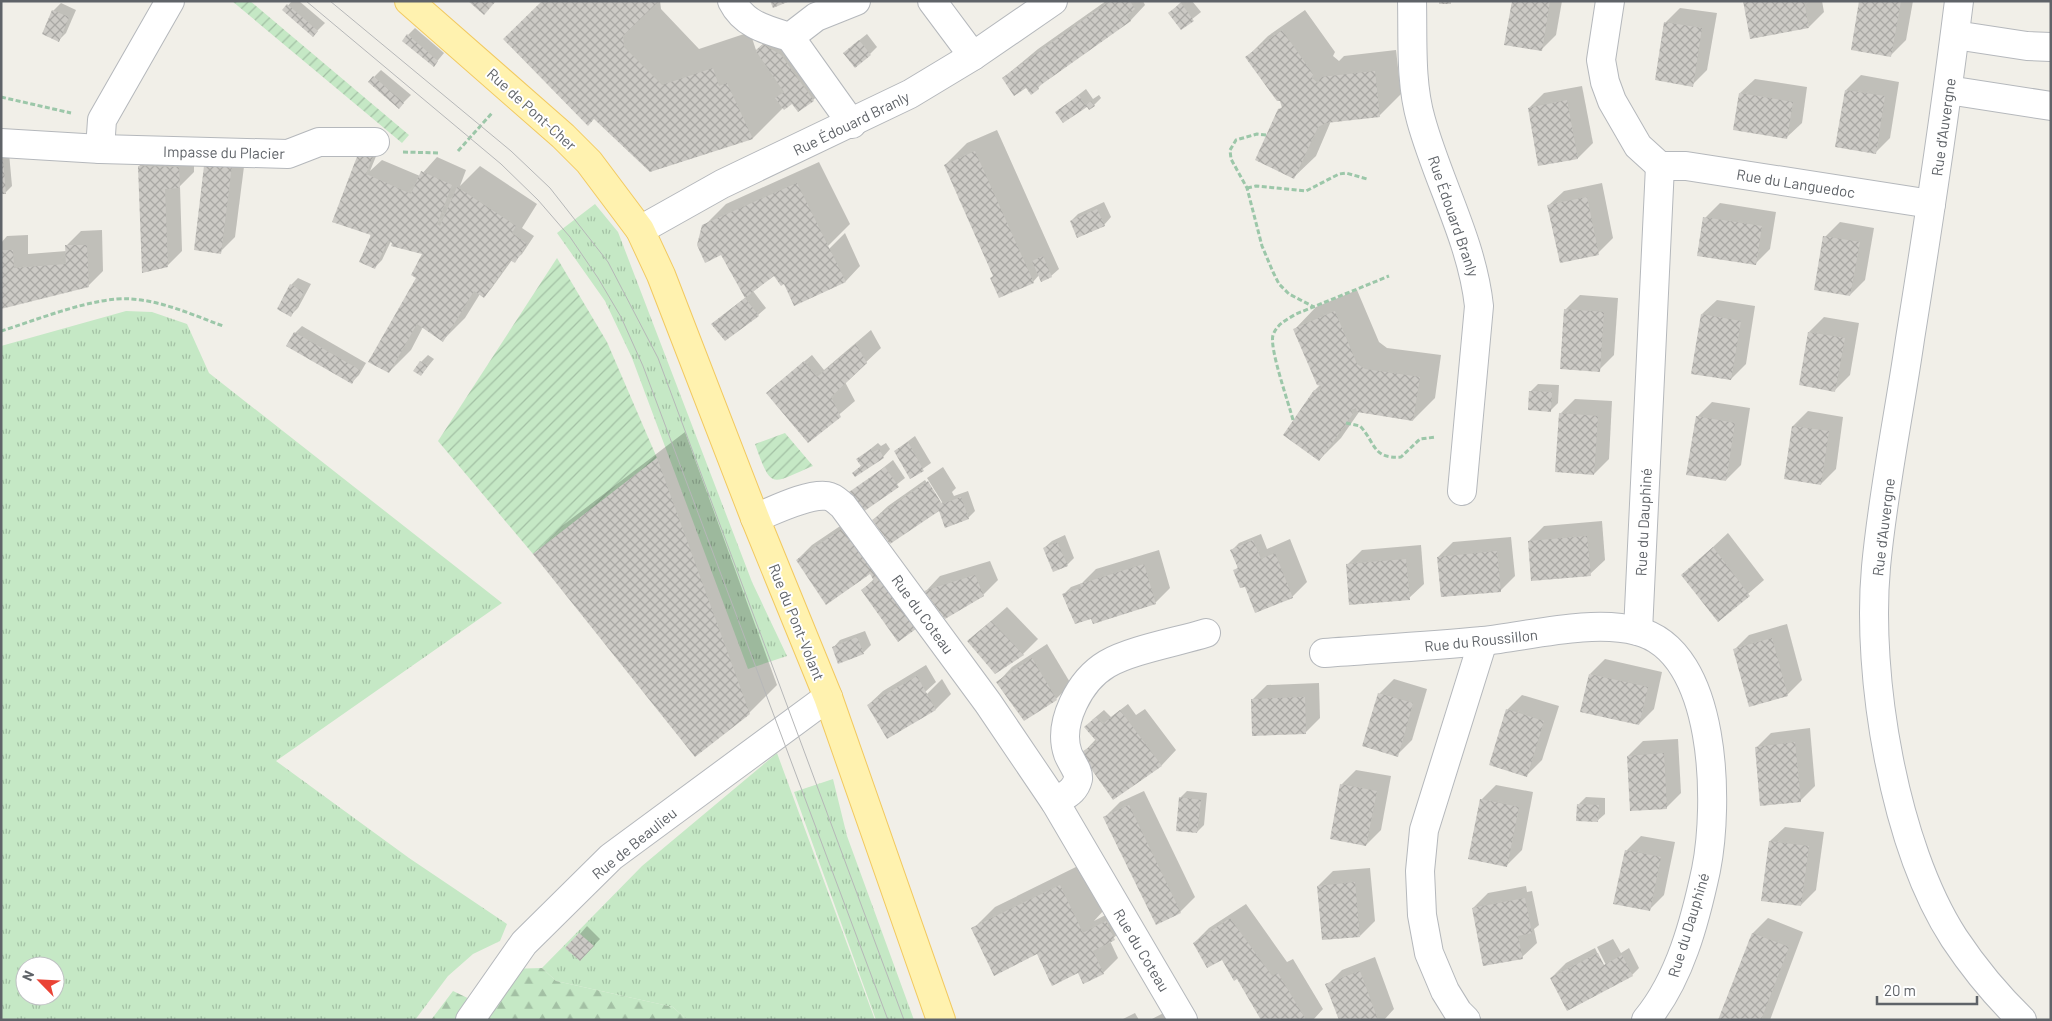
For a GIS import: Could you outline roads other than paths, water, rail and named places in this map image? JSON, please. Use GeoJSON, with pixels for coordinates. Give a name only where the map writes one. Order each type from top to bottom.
{"type":"FeatureCollection","features":[{"type":"Feature","properties":{"kind":"main road","name":"Rue de Pont-Cher"},"geometry":{"type":"LineString","coordinates":[[409,1],[563,136],[589,162],[640,230]]}},
{"type":"Feature","properties":{"kind":"main road","name":"Rue du Pont-Volant"},"geometry":{"type":"LineString","coordinates":[[640,230],[661,275],[755,518],[828,697],[941,1020]]}},
{"type":"Feature","properties":{"kind":"street"},"geometry":{"type":"LineString","coordinates":[[100,149],[102,120],[170,1]]}},
{"type":"Feature","properties":{"kind":"street"},"geometry":{"type":"LineString","coordinates":[[732,1],[743,17],[753,24],[790,37],[852,124]]}},
{"type":"Feature","properties":{"kind":"street"},"geometry":{"type":"LineString","coordinates":[[790,37],[816,17],[856,1]]}},
{"type":"Feature","properties":{"kind":"street"},"geometry":{"type":"LineString","coordinates":[[932,1],[973,56]]}},
{"type":"Feature","properties":{"kind":"street","name":"Rue Édouard Branly"},"geometry":{"type":"LineString","coordinates":[[640,230],[715,188],[852,124],[910,94],[973,56],[1053,1]]}},
{"type":"Feature","properties":{"kind":"street","name":"Rue Édouard Branly"},"geometry":{"type":"LineString","coordinates":[[1412,1],[1416,89],[1420,119],[1476,278],[1479,306],[1462,491]]}},
{"type":"Feature","properties":{"kind":"street"},"geometry":{"type":"LineString","coordinates":[[1610,1],[1601,60],[1604,82],[1612,101],[1638,146],[1660,166]]}},
{"type":"Feature","properties":{"kind":"street","name":"Rue d'Auvergne"},"geometry":{"type":"LineString","coordinates":[[1959,1],[1948,90],[1876,568],[1876,652],[1880,703],[1895,787],[1905,824],[1935,902],[1953,936],[1976,969],[2000,999],[2022,1020]]}},
{"type":"Feature","properties":{"kind":"street"},"geometry":{"type":"LineString","coordinates":[[1955,34],[2027,46],[2051,47]]}},
{"type":"Feature","properties":{"kind":"street"},"geometry":{"type":"LineString","coordinates":[[1948,90],[2051,106]]}},
{"type":"Feature","properties":{"kind":"street","name":"Impasse du Placier"},"geometry":{"type":"LineString","coordinates":[[1,143],[100,149],[288,154],[319,142],[375,142]]}},
{"type":"Feature","properties":{"kind":"street","name":"Rue du Languedoc"},"geometry":{"type":"LineString","coordinates":[[1660,166],[1686,166],[1931,204]]}},
{"type":"Feature","properties":{"kind":"street","name":"Rue du Dauphiné"},"geometry":{"type":"LineString","coordinates":[[1646,1020],[1658,1005],[1673,980],[1706,869],[1711,828],[1711,785],[1708,744],[1700,703],[1693,682],[1680,660],[1662,642],[1638,631],[1660,166]]}},
{"type":"Feature","properties":{"kind":"street","name":"Rue du Coteau"},"geometry":{"type":"LineString","coordinates":[[755,518],[814,497],[826,496],[843,506],[988,703],[1055,802],[1183,1020]]}},
{"type":"Feature","properties":{"kind":"street","name":"Rue du Roussillon"},"geometry":{"type":"LineString","coordinates":[[1324,653],[1482,641],[1605,626],[1638,631]]}},
{"type":"Feature","properties":{"kind":"street"},"geometry":{"type":"LineString","coordinates":[[1055,802],[1074,790],[1076,784],[1078,775],[1065,741],[1066,726],[1080,691],[1093,676],[1106,665],[1120,658],[1206,634]]}},
{"type":"Feature","properties":{"kind":"street"},"geometry":{"type":"LineString","coordinates":[[1466,1020],[1458,1012],[1445,991],[1429,953],[1422,914],[1420,870],[1424,830],[1482,641]]}},
{"type":"Feature","properties":{"kind":"street","name":"Rue de Beaulieu"},"geometry":{"type":"LineString","coordinates":[[470,1020],[524,943],[611,857],[828,697]]}},
{"type":"Feature","properties":{"kind":"tram line"},"geometry":{"type":"LineString","coordinates":[[306,1],[501,164],[538,200],[570,237],[598,278],[621,317],[643,366],[888,1020]]}},
{"type":"Feature","properties":{"kind":"tram line"},"geometry":{"type":"LineString","coordinates":[[330,1],[511,151],[550,188],[608,262],[658,358],[904,1020]]}}]}
